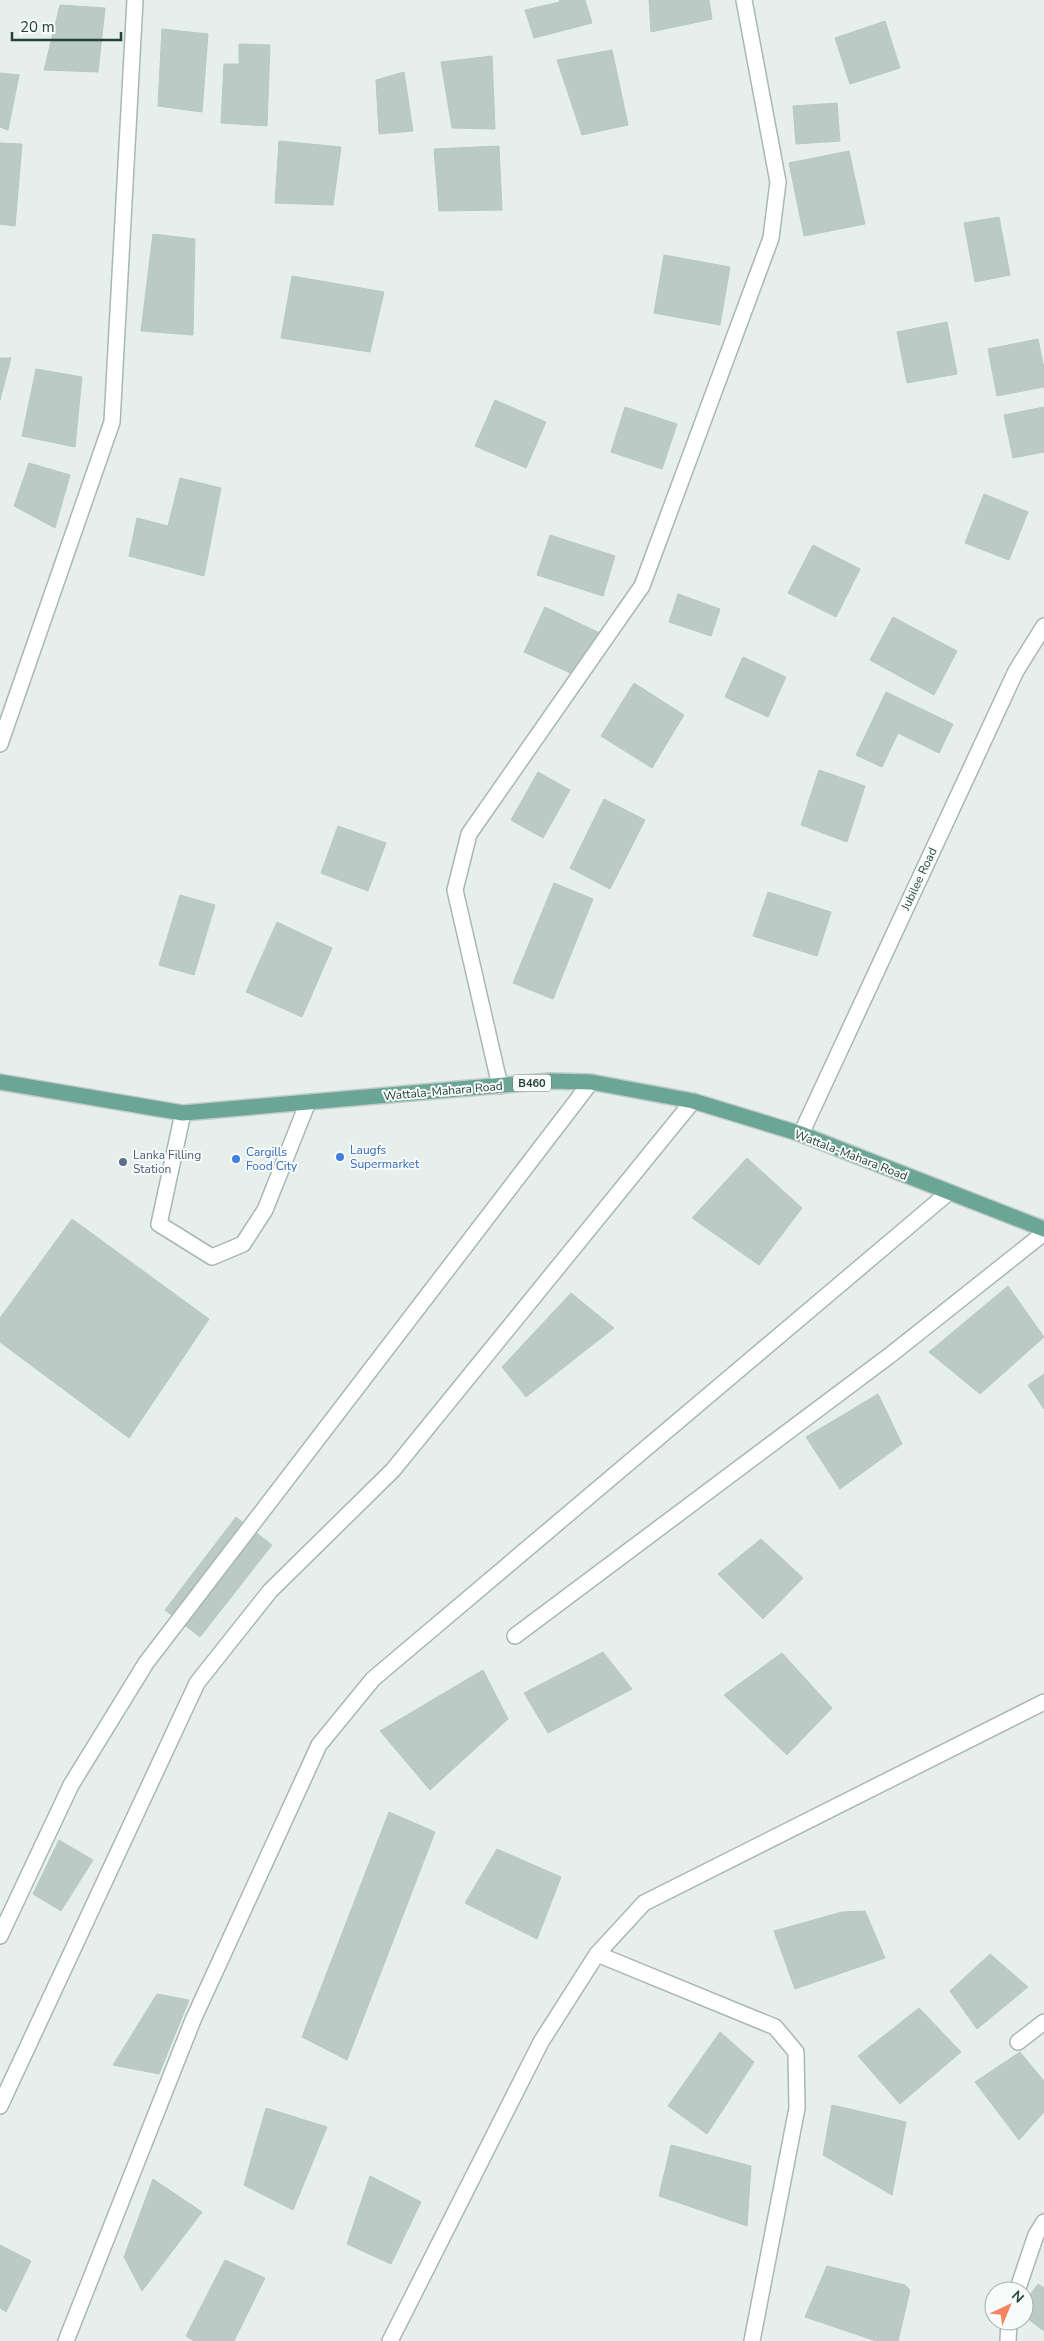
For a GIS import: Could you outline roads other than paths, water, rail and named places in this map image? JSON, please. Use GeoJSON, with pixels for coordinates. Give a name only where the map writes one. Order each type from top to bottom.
{"type":"FeatureCollection","features":[{"type":"Feature","properties":{"kind":"main road","name":"Wattala-Mahara Road"},"geometry":{"type":"LineString","coordinates":[[0,1082],[183,1112],[550,1081],[591,1082],[693,1101],[801,1134],[948,1193],[1044,1228]]}},
{"type":"Feature","properties":{"kind":"street"},"geometry":{"type":"LineString","coordinates":[[0,744],[112,422],[135,0]]}},
{"type":"Feature","properties":{"kind":"street"},"geometry":{"type":"LineString","coordinates":[[500,1086],[455,890],[469,834],[642,586],[772,238],[778,182],[744,0]]}},
{"type":"Feature","properties":{"kind":"street","name":"Jubilee Road"},"geometry":{"type":"LineString","coordinates":[[801,1134],[1016,671],[1044,626]]}},
{"type":"Feature","properties":{"kind":"street"},"geometry":{"type":"LineString","coordinates":[[0,1936],[71,1786],[146,1663],[591,1082]]}},
{"type":"Feature","properties":{"kind":"street"},"geometry":{"type":"LineString","coordinates":[[0,2106],[197,1683],[270,1591],[393,1470],[693,1101]]}},
{"type":"Feature","properties":{"kind":"street"},"geometry":{"type":"LineString","coordinates":[[183,1112],[159,1224],[212,1258],[243,1244],[266,1210],[308,1102]]}},
{"type":"Feature","properties":{"kind":"street"},"geometry":{"type":"LineString","coordinates":[[66,2341],[194,2020],[319,1745],[373,1679],[948,1193]]}},
{"type":"Feature","properties":{"kind":"street"},"geometry":{"type":"LineString","coordinates":[[514,1636],[889,1356],[1044,1233]]}},
{"type":"Feature","properties":{"kind":"street"},"geometry":{"type":"LineString","coordinates":[[390,2341],[541,2042],[597,1954],[644,1902],[1044,1702]]}},
{"type":"Feature","properties":{"kind":"street"},"geometry":{"type":"LineString","coordinates":[[597,1954],[775,2027],[796,2052],[796,2108],[752,2341]]}},
{"type":"Feature","properties":{"kind":"street"},"geometry":{"type":"LineString","coordinates":[[1018,2042],[1044,2022]]}},
{"type":"Feature","properties":{"kind":"street"},"geometry":{"type":"LineString","coordinates":[[1020,2281],[1036,2235],[1044,2222]]}},
{"type":"Feature","properties":{"kind":"place","name":"Laugfs Supermarket"},"geometry":{"type":"Point","coordinates":[340,1157]}},
{"type":"Feature","properties":{"kind":"place","name":"Cargills Food City"},"geometry":{"type":"Point","coordinates":[236,1159]}},
{"type":"Feature","properties":{"kind":"place","name":"Lanka Filling Station"},"geometry":{"type":"Point","coordinates":[123,1162]}}]}
